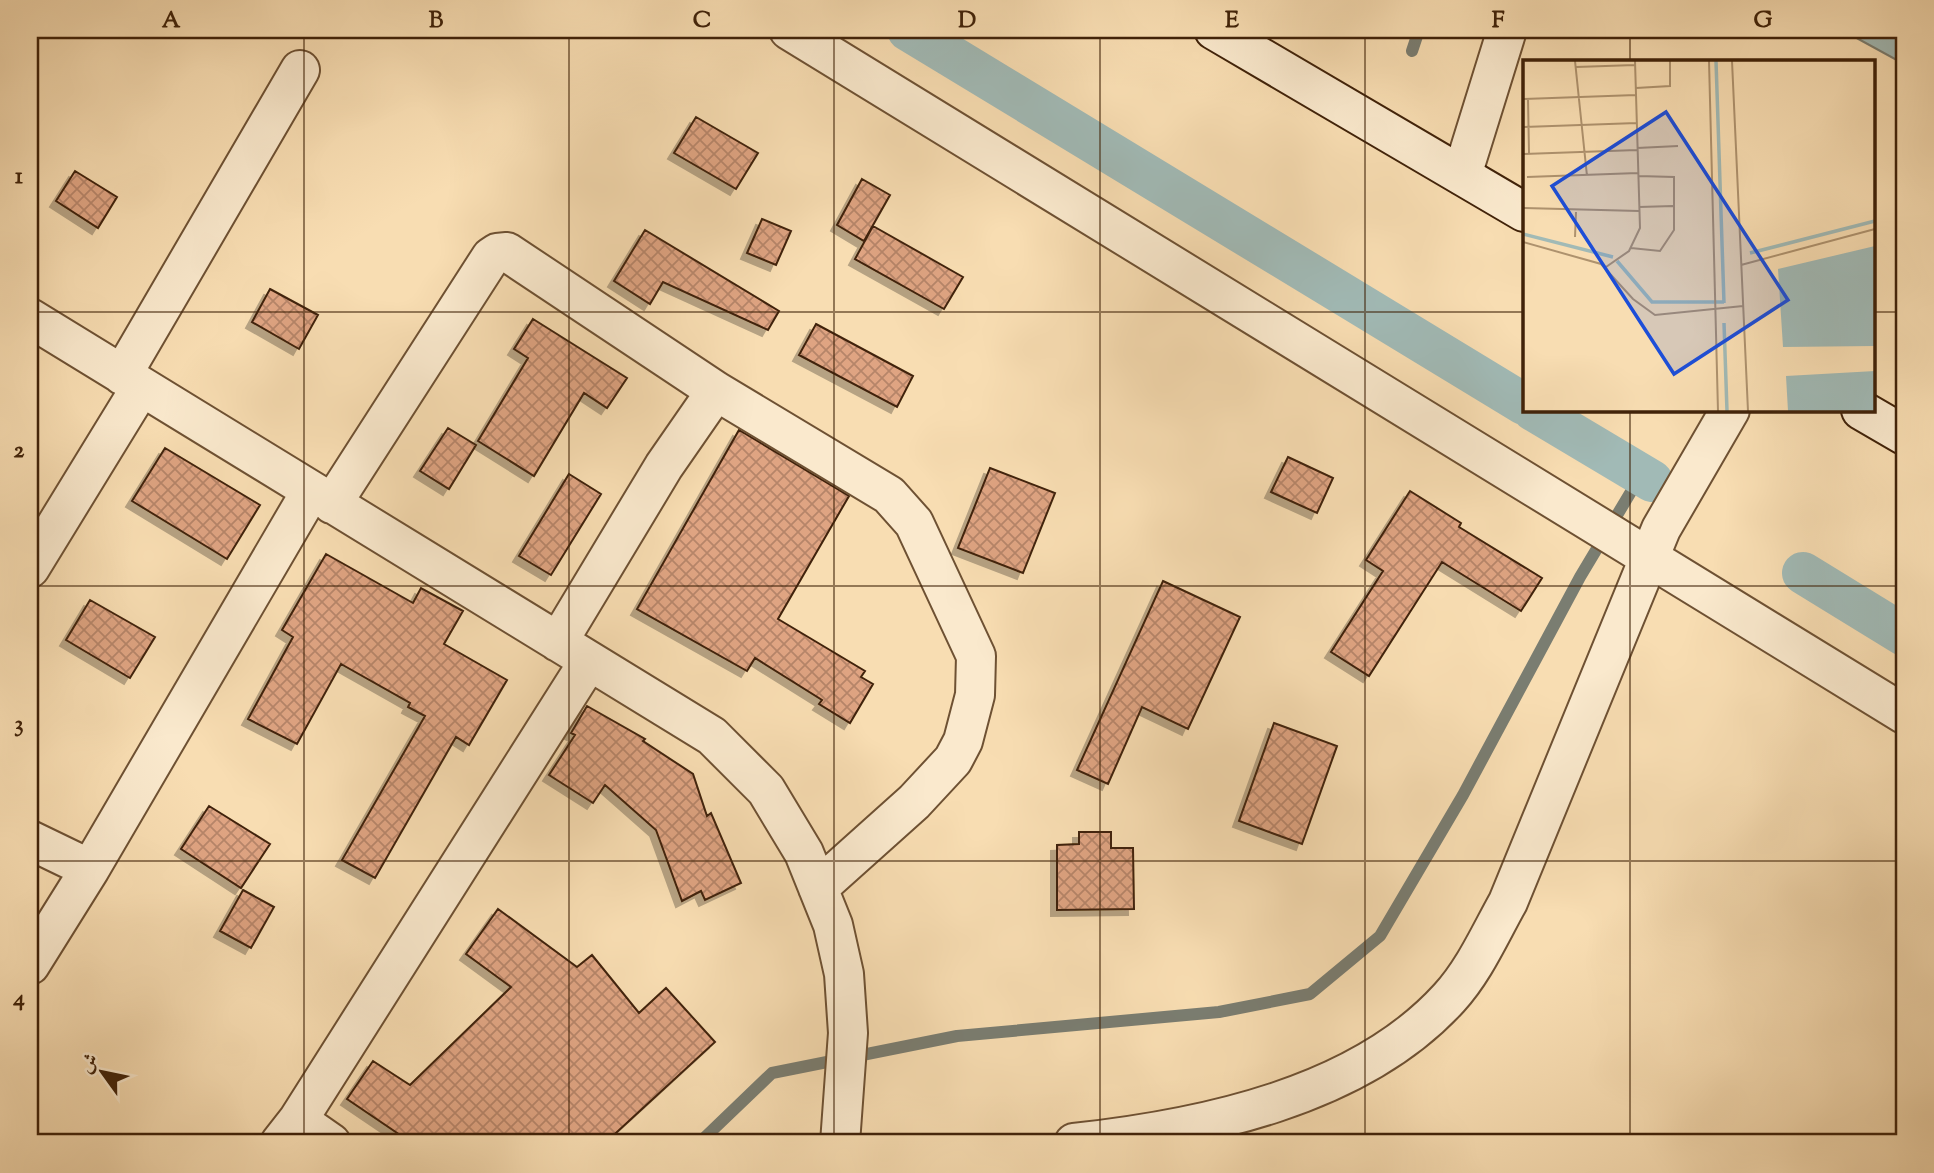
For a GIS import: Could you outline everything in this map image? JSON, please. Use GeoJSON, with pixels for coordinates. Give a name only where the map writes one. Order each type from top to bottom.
{"type":"FeatureCollection","features":[{"type":"Feature","properties":{"kind":"street"},"geometry":{"type":"LineString","coordinates":[[789,30],[1904,714]]}},
{"type":"Feature","properties":{"kind":"street"},"geometry":{"type":"LineString","coordinates":[[1214,30],[1523,211]]}},
{"type":"Feature","properties":{"kind":"street"},"geometry":{"type":"LineString","coordinates":[[1462,175],[1507,30]]}},
{"type":"Feature","properties":{"kind":"street"},"geometry":{"type":"LineString","coordinates":[[30,568],[300,70]]}},
{"type":"Feature","properties":{"kind":"street"},"geometry":{"type":"LineString","coordinates":[[30,965],[322,497],[491,257],[507,251],[716,391],[889,495],[914,523],[976,656],[975,695],[963,741],[953,760],[914,803],[818,888]]}},
{"type":"Feature","properties":{"kind":"street"},"geometry":{"type":"LineString","coordinates":[[30,318],[712,736],[766,790],[804,853],[833,925],[844,974],[848,1033],[840,1143]]}},
{"type":"Feature","properties":{"kind":"street"},"geometry":{"type":"LineString","coordinates":[[331,1143],[289,1131],[574,652],[664,466],[716,391]]}},
{"type":"Feature","properties":{"kind":"street"},"geometry":{"type":"LineString","coordinates":[[1074,1143],[1125,1138],[1196,1123],[1283,1099],[1346,1074],[1417,1030],[1451,996],[1476,961],[1508,902],[1661,529],[1729,411]]}},
{"type":"Feature","properties":{"kind":"street"},"geometry":{"type":"LineString","coordinates":[[1863,411],[1904,435]]}},
{"type":"Feature","properties":{"kind":"street"},"geometry":{"type":"LineString","coordinates":[[30,839],[90,869]]}},
{"type":"Feature","properties":{"kind":"water"},"geometry":{"type":"Polygon","coordinates":[[[1842,30],[1904,30],[1904,64],[1842,30]]]}},
{"type":"Feature","properties":{"kind":"building"},"geometry":{"type":"Polygon","coordinates":[[[696,117],[758,153],[736,189],[674,153],[696,117]]]}},
{"type":"Feature","properties":{"kind":"building"},"geometry":{"type":"Polygon","coordinates":[[[75,171],[117,197],[98,228],[56,201],[75,171]]]}},
{"type":"Feature","properties":{"kind":"building"},"geometry":{"type":"Polygon","coordinates":[[[862,179],[890,195],[864,241],[837,225],[862,179]]]}},
{"type":"Feature","properties":{"kind":"building"},"geometry":{"type":"Polygon","coordinates":[[[762,219],[791,231],[776,265],[747,253],[762,219]]]}},
{"type":"Feature","properties":{"kind":"building"},"geometry":{"type":"Polygon","coordinates":[[[873,226],[963,277],[944,309],[855,259],[873,226]]]}},
{"type":"Feature","properties":{"kind":"building"},"geometry":{"type":"Polygon","coordinates":[[[645,230],[779,311],[768,330],[663,282],[650,304],[614,281],[645,230]]]}},
{"type":"Feature","properties":{"kind":"building"},"geometry":{"type":"Polygon","coordinates":[[[270,289],[318,315],[299,349],[252,322],[270,289]]]}},
{"type":"Feature","properties":{"kind":"building"},"geometry":{"type":"Polygon","coordinates":[[[533,319],[627,378],[607,408],[584,393],[534,476],[478,441],[528,358],[514,349],[533,319]]]}},
{"type":"Feature","properties":{"kind":"building"},"geometry":{"type":"Polygon","coordinates":[[[816,324],[913,376],[897,407],[799,355],[816,324]]]}},
{"type":"Feature","properties":{"kind":"building"},"geometry":{"type":"Polygon","coordinates":[[[448,428],[476,445],[449,489],[420,471],[448,428]]]}},
{"type":"Feature","properties":{"kind":"building"},"geometry":{"type":"Polygon","coordinates":[[[739,430],[849,496],[778,619],[865,671],[861,677],[873,684],[850,723],[819,704],[822,700],[755,658],[747,671],[637,609],[739,430]]]}},
{"type":"Feature","properties":{"kind":"building"},"geometry":{"type":"Polygon","coordinates":[[[165,448],[260,505],[227,559],[132,501],[165,448]]]}},
{"type":"Feature","properties":{"kind":"building"},"geometry":{"type":"Polygon","coordinates":[[[1288,457],[1333,478],[1317,513],[1271,492],[1288,457]]]}},
{"type":"Feature","properties":{"kind":"building"},"geometry":{"type":"Polygon","coordinates":[[[990,468],[1055,493],[1023,573],[958,548],[990,468]]]}},
{"type":"Feature","properties":{"kind":"building"},"geometry":{"type":"Polygon","coordinates":[[[569,474],[601,494],[551,575],[519,556],[569,474]]]}},
{"type":"Feature","properties":{"kind":"building"},"geometry":{"type":"Polygon","coordinates":[[[1410,491],[1461,523],[1459,527],[1542,578],[1521,611],[1442,562],[1369,676],[1331,652],[1383,571],[1366,560],[1410,491]]]}},
{"type":"Feature","properties":{"kind":"building"},"geometry":{"type":"Polygon","coordinates":[[[326,554],[413,603],[421,588],[463,611],[444,644],[507,680],[469,745],[456,737],[375,878],[342,860],[425,716],[408,707],[410,703],[341,664],[297,744],[248,719],[293,637],[282,630],[326,554]]]}},
{"type":"Feature","properties":{"kind":"building"},"geometry":{"type":"Polygon","coordinates":[[[1163,581],[1240,617],[1188,729],[1142,707],[1108,784],[1077,770],[1163,581]]]}},
{"type":"Feature","properties":{"kind":"building"},"geometry":{"type":"Polygon","coordinates":[[[90,600],[155,637],[130,678],[66,640],[90,600]]]}},
{"type":"Feature","properties":{"kind":"building"},"geometry":{"type":"Polygon","coordinates":[[[587,706],[645,739],[643,741],[693,774],[707,816],[711,813],[741,883],[705,900],[701,891],[682,901],[656,830],[605,785],[593,803],[549,775],[575,735],[571,733],[587,706]]]}},
{"type":"Feature","properties":{"kind":"building"},"geometry":{"type":"Polygon","coordinates":[[[1274,723],[1337,746],[1302,844],[1239,821],[1274,723]]]}},
{"type":"Feature","properties":{"kind":"building"},"geometry":{"type":"Polygon","coordinates":[[[209,806],[270,844],[241,888],[181,849],[209,806]]]}},
{"type":"Feature","properties":{"kind":"building"},"geometry":{"type":"Polygon","coordinates":[[[1079,832],[1111,832],[1111,848],[1133,848],[1134,909],[1057,910],[1057,845],[1079,844],[1079,832]]]}},
{"type":"Feature","properties":{"kind":"building"},"geometry":{"type":"Polygon","coordinates":[[[243,890],[274,907],[251,948],[220,931],[243,890]]]}},
{"type":"Feature","properties":{"kind":"building"},"geometry":{"type":"Polygon","coordinates":[[[498,909],[577,967],[592,955],[639,1013],[666,988],[715,1042],[605,1143],[412,1143],[347,1099],[373,1061],[410,1085],[511,987],[466,954],[498,909]]]}},
{"type":"Feature","properties":{"kind":"waterway"},"geometry":{"type":"LineString","coordinates":[[908,30],[1523,403]]}},
{"type":"Feature","properties":{"kind":"waterway"},"geometry":{"type":"LineString","coordinates":[[1412,51],[1419,30]]}},
{"type":"Feature","properties":{"kind":"waterway"},"geometry":{"type":"LineString","coordinates":[[1535,411],[1652,481]]}},
{"type":"Feature","properties":{"kind":"waterway"},"geometry":{"type":"LineString","coordinates":[[699,1143],[772,1073],[957,1036],[1219,1012],[1310,994],[1380,936],[1463,795],[1580,577],[1641,475]]}},
{"type":"Feature","properties":{"kind":"waterway"},"geometry":{"type":"LineString","coordinates":[[1803,573],[1904,635]]}}]}
